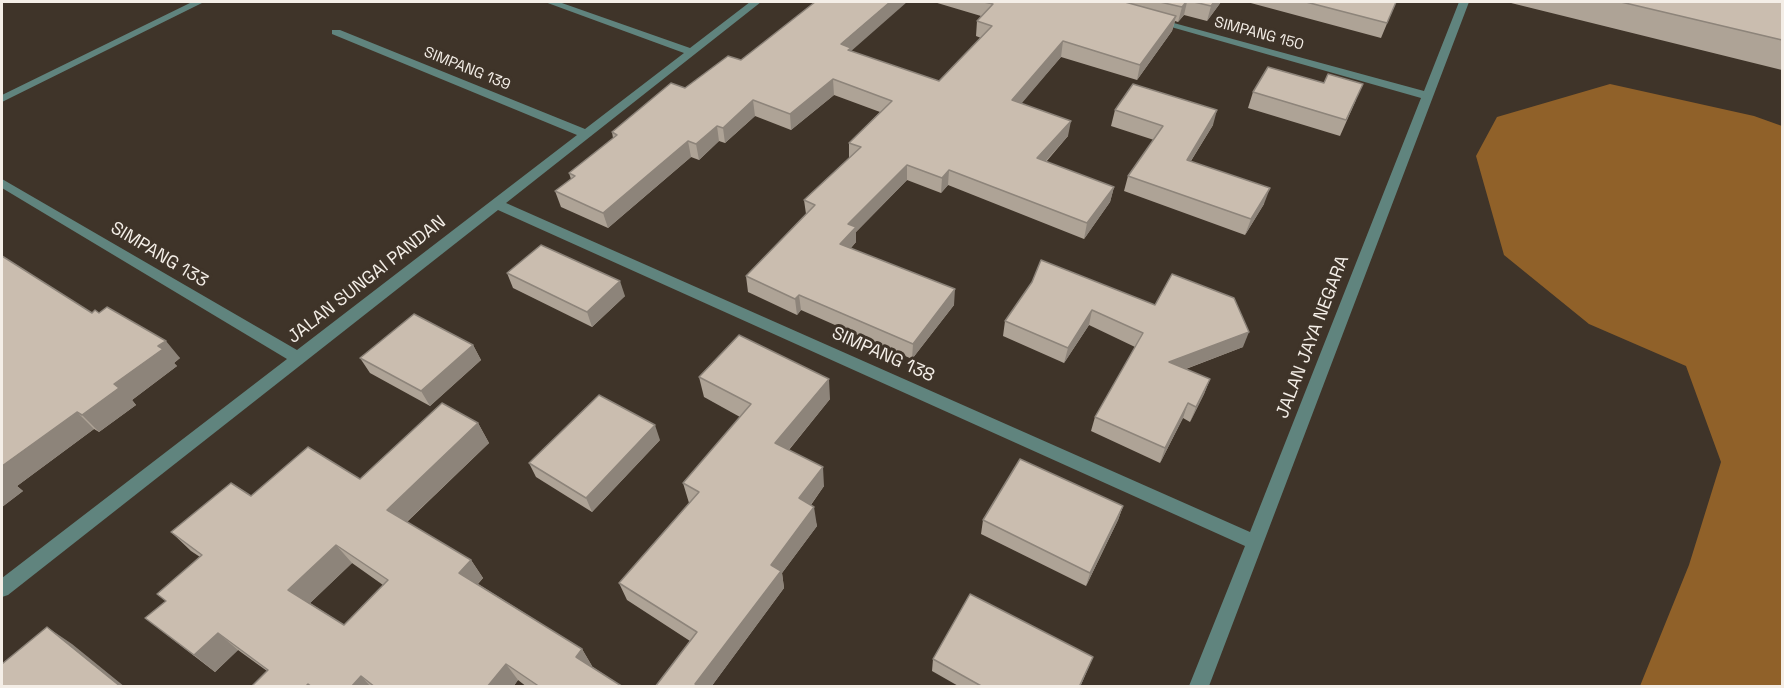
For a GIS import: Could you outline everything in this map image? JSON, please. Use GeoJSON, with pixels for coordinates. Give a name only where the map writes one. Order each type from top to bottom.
{"type":"FeatureCollection","features":[{"type":"Feature","properties":{"kind":"street"},"geometry":{"type":"LineString","coordinates":[[2,99],[199,2]]}},
{"type":"Feature","properties":{"kind":"street"},"geometry":{"type":"LineString","coordinates":[[549,2],[692,52]]}},
{"type":"Feature","properties":{"kind":"street","name":"JALAN SUNGAI PANDAN"},"geometry":{"type":"LineString","coordinates":[[2,589],[756,2]]}},
{"type":"Feature","properties":{"kind":"street","name":"JALAN JAYA NEGARA"},"geometry":{"type":"LineString","coordinates":[[1198,687],[1464,2]]}},
{"type":"Feature","properties":{"kind":"street","name":"SIMPANG 150"},"geometry":{"type":"LineString","coordinates":[[1141,17],[1427,96]]}},
{"type":"Feature","properties":{"kind":"street","name":"SIMPANG 139"},"geometry":{"type":"LineString","coordinates":[[336,32],[587,134]]}},
{"type":"Feature","properties":{"kind":"street","name":"SIMPANG 133"},"geometry":{"type":"LineString","coordinates":[[2,183],[298,358]]}},
{"type":"Feature","properties":{"kind":"street","name":"SIMPANG 138"},"geometry":{"type":"LineString","coordinates":[[496,204],[1255,542]]}},
{"type":"Feature","properties":{"kind":"shaded area"},"geometry":{"type":"Polygon","coordinates":[[[1610,84],[1754,116],[1782,126],[1782,686],[1640,686],[1689,565],[1721,462],[1686,366],[1589,324],[1504,255],[1476,156],[1497,117],[1610,84]]]}},
{"type":"Feature","properties":{"kind":"building"},"geometry":{"type":"Polygon","coordinates":[[[815,2],[890,2],[841,44],[851,48],[848,50],[939,81],[992,26],[977,21],[993,4],[984,2],[1125,2],[1176,16],[1140,65],[1063,41],[1012,100],[1071,121],[1037,158],[1114,187],[1087,223],[949,170],[942,178],[907,165],[848,224],[856,227],[840,244],[955,289],[913,344],[799,295],[795,299],[746,276],[815,205],[804,200],[861,147],[849,143],[892,101],[833,79],[790,114],[753,100],[723,128],[717,126],[696,144],[688,141],[603,213],[555,191],[575,176],[569,173],[617,135],[612,132],[671,83],[685,88],[728,56],[741,60],[815,2]]]}},
{"type":"Feature","properties":{"kind":"building"},"geometry":{"type":"Polygon","coordinates":[[[1160,2],[1186,2],[1182,7],[1160,2]]]}},
{"type":"Feature","properties":{"kind":"building"},"geometry":{"type":"Polygon","coordinates":[[[1194,2],[1214,2],[1211,6],[1194,2]]]}},
{"type":"Feature","properties":{"kind":"building"},"geometry":{"type":"Polygon","coordinates":[[[1306,2],[1396,2],[1387,23],[1306,2]]]}},
{"type":"Feature","properties":{"kind":"building"},"geometry":{"type":"Polygon","coordinates":[[[1621,2],[1782,2],[1782,40],[1621,2]]]}},
{"type":"Feature","properties":{"kind":"building"},"geometry":{"type":"Polygon","coordinates":[[[1268,67],[1324,83],[1328,74],[1363,84],[1346,120],[1253,92],[1268,67]]]}},
{"type":"Feature","properties":{"kind":"building"},"geometry":{"type":"Polygon","coordinates":[[[1133,84],[1217,110],[1187,160],[1270,188],[1251,219],[1128,176],[1163,126],[1115,110],[1133,84]]]}},
{"type":"Feature","properties":{"kind":"building"},"geometry":{"type":"Polygon","coordinates":[[[541,245],[620,281],[587,312],[507,273],[541,245]]]}},
{"type":"Feature","properties":{"kind":"building"},"geometry":{"type":"Polygon","coordinates":[[[2,256],[92,313],[95,310],[99,313],[107,307],[166,341],[158,346],[163,349],[114,384],[119,388],[82,415],[77,412],[2,466],[2,256]]]}},
{"type":"Feature","properties":{"kind":"building"},"geometry":{"type":"Polygon","coordinates":[[[1041,260],[1155,305],[1172,274],[1234,298],[1249,332],[1169,362],[1210,379],[1196,407],[1188,403],[1165,448],[1095,417],[1143,333],[1092,310],[1068,348],[1005,321],[1032,282],[1041,260]]]}},
{"type":"Feature","properties":{"kind":"building"},"geometry":{"type":"Polygon","coordinates":[[[414,314],[473,345],[421,391],[360,358],[414,314]]]}},
{"type":"Feature","properties":{"kind":"building"},"geometry":{"type":"Polygon","coordinates":[[[739,335],[829,379],[775,443],[823,467],[799,498],[814,507],[771,565],[781,571],[695,684],[700,687],[655,687],[697,632],[619,583],[699,492],[683,483],[751,404],[699,377],[739,335]]]}},
{"type":"Feature","properties":{"kind":"building"},"geometry":{"type":"Polygon","coordinates":[[[599,395],[655,425],[586,498],[529,463],[599,395]]]}},
{"type":"Feature","properties":{"kind":"building"},"geometry":{"type":"Polygon","coordinates":[[[442,403],[478,423],[387,510],[471,560],[459,573],[582,649],[576,657],[623,687],[540,687],[506,664],[487,687],[375,687],[361,676],[351,687],[312,687],[308,684],[305,687],[251,687],[268,670],[218,633],[194,655],[145,618],[166,601],[157,594],[202,555],[171,532],[231,483],[251,496],[308,447],[360,479],[442,403]],[[336,545],[288,590],[344,625],[388,580],[336,545]]]}},
{"type":"Feature","properties":{"kind":"building"},"geometry":{"type":"Polygon","coordinates":[[[1020,459],[1123,506],[1090,573],[983,520],[1020,459]]]}},
{"type":"Feature","properties":{"kind":"building"},"geometry":{"type":"Polygon","coordinates":[[[970,594],[1093,657],[1079,687],[983,687],[933,659],[970,594]]]}},
{"type":"Feature","properties":{"kind":"building"},"geometry":{"type":"Polygon","coordinates":[[[47,627],[121,687],[2,687],[2,664],[47,627]]]}}]}
